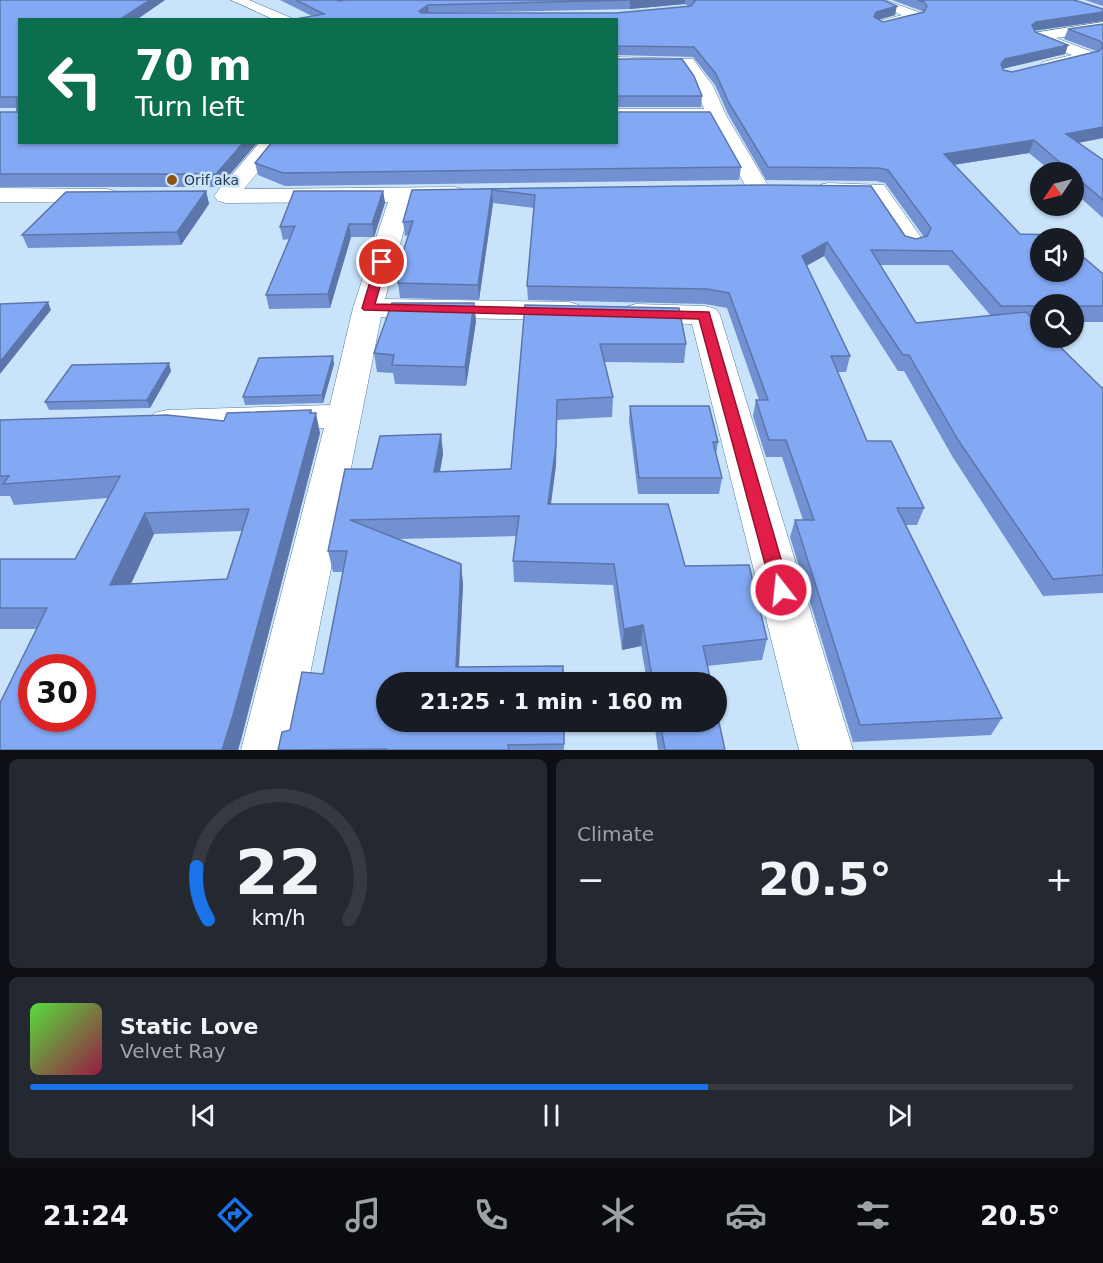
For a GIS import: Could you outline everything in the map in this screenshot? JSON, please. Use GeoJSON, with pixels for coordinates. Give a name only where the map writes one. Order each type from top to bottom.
{"type":"FeatureCollection","features":[{"type":"Feature","properties":{"kind":"street"},"geometry":{"type":"LineString","coordinates":[[237,0],[284,18]]}},
{"type":"Feature","properties":{"kind":"street"},"geometry":{"type":"LineString","coordinates":[[873,0],[916,16],[881,25]]}},
{"type":"Feature","properties":{"kind":"street"},"geometry":{"type":"LineString","coordinates":[[1031,69],[1089,56],[1038,36],[1103,26]]}},
{"type":"Feature","properties":{"kind":"street"},"geometry":{"type":"LineString","coordinates":[[618,62],[687,62],[704,86],[716,115],[758,189]]}},
{"type":"Feature","properties":{"kind":"street"},"geometry":{"type":"LineString","coordinates":[[618,115],[716,115]]}},
{"type":"Feature","properties":{"kind":"street"},"geometry":{"type":"LineString","coordinates":[[226,196],[270,144]]}},
{"type":"Feature","properties":{"kind":"street"},"geometry":{"type":"LineString","coordinates":[[735,190],[782,189]]}},
{"type":"Feature","properties":{"kind":"street"},"geometry":{"type":"LineString","coordinates":[[806,190],[876,190],[912,243]]}},
{"type":"Feature","properties":{"kind":"street"},"geometry":{"type":"LineString","coordinates":[[202,196],[473,194]]}},
{"type":"Feature","properties":{"kind":"street"},"geometry":{"type":"LineString","coordinates":[[0,195],[131,196]]}},
{"type":"Feature","properties":{"kind":"street"},"geometry":{"type":"LineString","coordinates":[[268,750],[368,308],[402,195]]}},
{"type":"Feature","properties":{"kind":"street"},"geometry":{"type":"LineString","coordinates":[[368,308],[705,315],[826,750]]}},
{"type":"Feature","properties":{"kind":"street"},"geometry":{"type":"LineString","coordinates":[[131,422],[345,416]]}},
{"type":"Feature","properties":{"kind":"building"},"geometry":{"type":"Polygon","coordinates":[[[0,0],[150,0],[122,18],[18,18],[18,144],[242,144],[216,174],[0,174],[0,112],[17,112],[17,97],[0,97],[0,0]]]}},
{"type":"Feature","properties":{"kind":"building"},"geometry":{"type":"Polygon","coordinates":[[[296,0],[633,0],[428,5],[419,11],[421,13],[616,13],[691,6],[695,1],[693,0],[883,0],[897,6],[876,12],[874,17],[883,22],[924,12],[927,6],[924,2],[917,0],[1074,0],[1103,9],[1103,12],[1036,22],[1032,25],[1035,32],[1068,45],[1005,59],[1001,64],[1003,70],[1012,72],[1099,51],[1103,47],[1103,127],[1066,134],[1103,160],[1103,200],[1084,184],[1084,162],[1059,162],[1034,140],[944,154],[1020,234],[1030,234],[1030,282],[1084,282],[1084,258],[1103,274],[1103,306],[1084,306],[1084,294],[1030,294],[1030,306],[1001,306],[952,251],[871,250],[916,323],[1026,312],[1030,316],[1030,348],[1061,348],[1103,388],[1103,575],[1053,579],[958,440],[909,355],[903,355],[827,242],[802,256],[850,356],[831,356],[867,441],[891,441],[924,508],[897,508],[1002,718],[860,725],[795,520],[814,520],[786,440],[769,440],[756,400],[768,400],[729,293],[707,289],[527,286],[535,195],[492,190],[478,285],[398,283],[400,261],[413,221],[403,222],[412,190],[760,185],[871,186],[905,236],[916,239],[927,236],[931,228],[888,170],[768,167],[729,103],[716,74],[694,47],[618,46],[618,18],[301,18],[324,14],[296,0]]]}},
{"type":"Feature","properties":{"kind":"building"},"geometry":{"type":"Polygon","coordinates":[[[1103,24],[1103,47],[1100,41],[1068,29],[1103,24]]]}},
{"type":"Feature","properties":{"kind":"building"},"geometry":{"type":"Polygon","coordinates":[[[618,59],[682,59],[694,76],[702,96],[618,96],[618,59]]]}},
{"type":"Feature","properties":{"kind":"building"},"geometry":{"type":"Polygon","coordinates":[[[618,112],[710,112],[741,167],[283,173],[255,163],[270,144],[618,144],[618,112]]]}},
{"type":"Feature","properties":{"kind":"building"},"geometry":{"type":"Polygon","coordinates":[[[206,191],[177,232],[22,235],[66,192],[206,191]]]}},
{"type":"Feature","properties":{"kind":"building"},"geometry":{"type":"Polygon","coordinates":[[[294,191],[383,191],[372,224],[349,224],[328,294],[266,295],[295,226],[280,227],[294,191]]]}},
{"type":"Feature","properties":{"kind":"building"},"geometry":{"type":"Polygon","coordinates":[[[48,302],[0,362],[0,304],[48,302]]]}},
{"type":"Feature","properties":{"kind":"building"},"geometry":{"type":"Polygon","coordinates":[[[392,303],[474,303],[465,367],[392,365],[394,355],[374,353],[392,303]]]}},
{"type":"Feature","properties":{"kind":"building"},"geometry":{"type":"Polygon","coordinates":[[[525,305],[679,308],[686,344],[600,344],[613,397],[557,400],[556,445],[548,504],[668,504],[685,566],[749,565],[767,639],[703,646],[709,672],[651,672],[643,625],[624,629],[614,564],[513,561],[519,516],[350,520],[461,564],[456,667],[563,666],[563,672],[376,672],[376,732],[564,732],[564,744],[508,745],[509,750],[278,750],[282,732],[290,730],[302,672],[323,674],[347,551],[328,551],[345,469],[372,469],[380,436],[441,434],[434,472],[511,469],[525,305]]]}},
{"type":"Feature","properties":{"kind":"building"},"geometry":{"type":"Polygon","coordinates":[[[333,356],[322,395],[243,397],[259,358],[333,356]]]}},
{"type":"Feature","properties":{"kind":"building"},"geometry":{"type":"Polygon","coordinates":[[[169,363],[147,400],[45,402],[72,365],[169,363]]]}},
{"type":"Feature","properties":{"kind":"building"},"geometry":{"type":"Polygon","coordinates":[[[630,406],[709,406],[718,442],[713,442],[722,478],[639,478],[630,406]]]}},
{"type":"Feature","properties":{"kind":"building"},"geometry":{"type":"Polygon","coordinates":[[[311,410],[310,413],[316,413],[222,750],[0,750],[0,703],[18,667],[18,732],[96,732],[96,654],[24,654],[47,608],[0,608],[0,559],[75,559],[120,476],[3,484],[9,476],[0,476],[0,420],[167,415],[224,421],[227,413],[311,410]],[[249,509],[145,513],[110,585],[227,579],[249,509]]]}},
{"type":"Feature","properties":{"kind":"building"},"geometry":{"type":"Polygon","coordinates":[[[662,732],[721,732],[725,750],[665,750],[662,732]]]}},
{"type":"Feature","properties":{"kind":"place","name":"Orif aka"},"geometry":{"type":"Point","coordinates":[172,180]}},
{"type":"Feature","properties":{"kind":"route"},"geometry":{"type":"LineString","coordinates":[[382,262],[368,308],[705,315],[781,590]]}}]}
